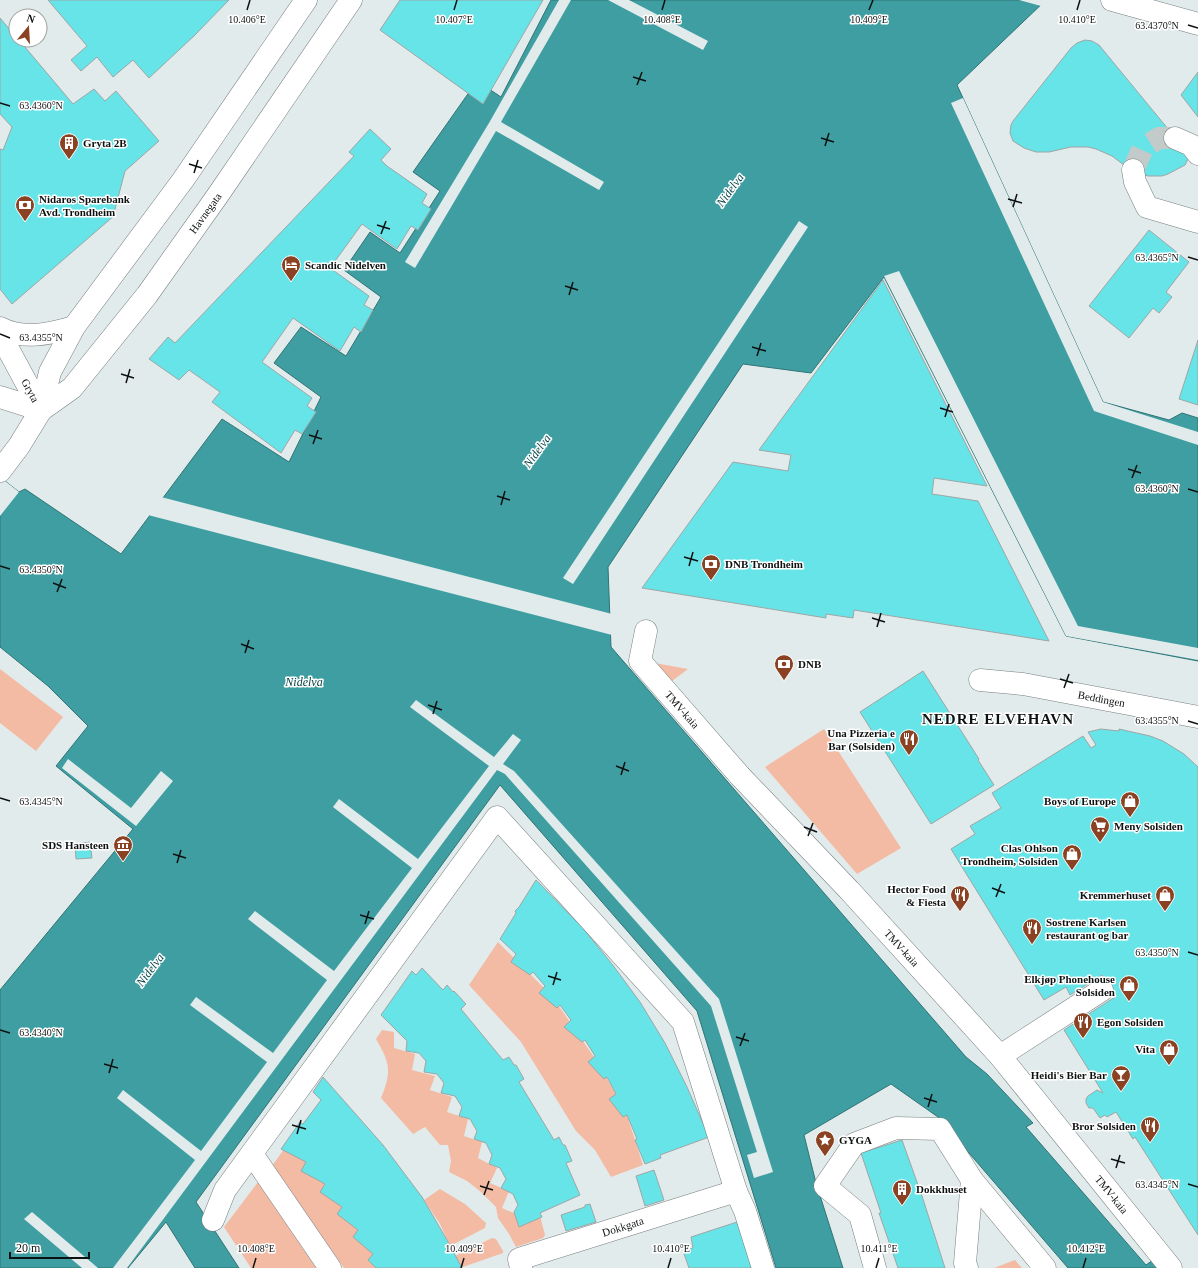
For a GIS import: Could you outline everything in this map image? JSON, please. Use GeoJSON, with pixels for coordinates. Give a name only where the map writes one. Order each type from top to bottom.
{"type":"FeatureCollection","features":[{"type":"Feature","properties":{"kind":"street","name":"Havnegata"},"geometry":{"type":"LineString","coordinates":[[0,471],[19,446],[40,410],[50,372],[74,327],[183,180],[306,0]]}},
{"type":"Feature","properties":{"kind":"street","name":"Havnegata"},"geometry":{"type":"LineString","coordinates":[[40,410],[72,388],[147,295],[218,195],[351,0]]}},
{"type":"Feature","properties":{"kind":"street"},"geometry":{"type":"LineString","coordinates":[[1112,0],[1198,24]]}},
{"type":"Feature","properties":{"kind":"street"},"geometry":{"type":"LineString","coordinates":[[1175,138],[1191,145],[1198,154]]}},
{"type":"Feature","properties":{"kind":"street"},"geometry":{"type":"LineString","coordinates":[[1132,170],[1135,182],[1147,207],[1198,222]]}},
{"type":"Feature","properties":{"kind":"street"},"geometry":{"type":"LineString","coordinates":[[0,328],[9,333],[30,335],[55,333],[74,327]]}},
{"type":"Feature","properties":{"kind":"street","name":"Gryta"},"geometry":{"type":"LineString","coordinates":[[0,334],[40,410]]}},
{"type":"Feature","properties":{"kind":"street","name":"Gryta"},"geometry":{"type":"LineString","coordinates":[[0,397],[40,410]]}},
{"type":"Feature","properties":{"kind":"street","name":"TMV-kaia"},"geometry":{"type":"LineString","coordinates":[[646,631],[640,661],[740,776],[849,890],[1000,1056],[1171,1268]]}},
{"type":"Feature","properties":{"kind":"street","name":"Beddingen"},"geometry":{"type":"LineString","coordinates":[[980,680],[1023,684],[1198,717]]}},
{"type":"Feature","properties":{"kind":"street"},"geometry":{"type":"LineString","coordinates":[[214,1220],[225,1190],[497,817],[683,1022],[736,1191],[745,1211],[763,1268]]}},
{"type":"Feature","properties":{"kind":"street"},"geometry":{"type":"LineString","coordinates":[[1000,1056],[1102,990]]}},
{"type":"Feature","properties":{"kind":"street"},"geometry":{"type":"LineString","coordinates":[[875,1268],[860,1215],[825,1186],[854,1144],[896,1128],[940,1129],[972,1180],[1046,1268]]}},
{"type":"Feature","properties":{"kind":"street"},"geometry":{"type":"LineString","coordinates":[[252,1154],[330,1268]]}},
{"type":"Feature","properties":{"kind":"street"},"geometry":{"type":"LineString","coordinates":[[967,1268],[965,1262],[972,1180]]}},
{"type":"Feature","properties":{"kind":"street","name":"Dokkgata"},"geometry":{"type":"LineString","coordinates":[[521,1268],[519,1259],[736,1191]]}},
{"type":"Feature","properties":{"kind":"shaded area"},"geometry":{"type":"Polygon","coordinates":[[[649,662],[688,669],[668,684],[649,662]]]}},
{"type":"Feature","properties":{"kind":"shaded area"},"geometry":{"type":"Polygon","coordinates":[[[0,669],[63,717],[36,751],[0,723],[0,669]]]}},
{"type":"Feature","properties":{"kind":"shaded area"},"geometry":{"type":"Polygon","coordinates":[[[824,729],[901,848],[857,874],[765,767],[824,729]]]}},
{"type":"Feature","properties":{"kind":"shaded area"},"geometry":{"type":"Polygon","coordinates":[[[498,942],[552,996],[598,1063],[626,1112],[643,1165],[611,1177],[595,1150],[576,1131],[521,1042],[469,985],[498,942]]]}},
{"type":"Feature","properties":{"kind":"shaded area"},"geometry":{"type":"Polygon","coordinates":[[[382,1030],[394,1032],[394,1048],[415,1054],[412,1070],[435,1076],[430,1090],[452,1097],[447,1112],[468,1119],[464,1136],[482,1142],[478,1158],[497,1168],[490,1183],[509,1191],[502,1208],[516,1214],[539,1212],[545,1235],[543,1238],[516,1247],[498,1218],[496,1207],[467,1181],[449,1172],[451,1161],[448,1145],[440,1145],[425,1127],[413,1134],[381,1098],[385,1089],[388,1074],[387,1061],[376,1039],[382,1030]]]}},
{"type":"Feature","properties":{"kind":"shaded area"},"geometry":{"type":"Polygon","coordinates":[[[289,1142],[329,1184],[385,1268],[344,1268],[272,1166],[289,1142]]]}},
{"type":"Feature","properties":{"kind":"shaded area"},"geometry":{"type":"Polygon","coordinates":[[[258,1182],[316,1268],[251,1268],[224,1227],[258,1182]]]}},
{"type":"Feature","properties":{"kind":"shaded area"},"geometry":{"type":"Polygon","coordinates":[[[440,1189],[465,1204],[486,1223],[485,1228],[450,1246],[440,1224],[424,1200],[440,1189]]]}},
{"type":"Feature","properties":{"kind":"shaded area"},"geometry":{"type":"Polygon","coordinates":[[[492,1238],[496,1239],[503,1253],[460,1268],[455,1256],[492,1238]]]}},
{"type":"Feature","properties":{"kind":"shaded area"},"geometry":{"type":"Polygon","coordinates":[[[1015,1260],[1022,1268],[994,1268],[1015,1260]]]}},
{"type":"Feature","properties":{"kind":"water","name":"Nidelva"},"geometry":{"type":"Polygon","coordinates":[[[551,0],[1046,0],[957,85],[1103,402],[1169,420],[1182,413],[1198,418],[1198,661],[1066,636],[884,277],[811,373],[743,364],[608,567],[611,647],[966,1057],[987,1074],[1033,1123],[1026,1127],[1146,1265],[1153,1260],[1160,1268],[1068,1268],[938,1117],[891,1084],[804,1135],[816,1183],[843,1268],[776,1268],[697,1011],[500,785],[196,1202],[239,1268],[195,1268],[166,1222],[128,1268],[0,1268],[0,990],[133,829],[56,766],[88,726],[48,686],[0,647],[0,477],[19,492],[25,489],[121,554],[222,419],[289,462],[321,397],[274,363],[301,327],[346,356],[381,297],[344,270],[370,232],[400,253],[440,191],[413,172],[477,81],[501,97],[551,0]]]}},
{"type":"Feature","properties":{"kind":"pier"},"geometry":{"type":"Polygon","coordinates":[[[559,0],[571,0],[501,122],[604,182],[599,190],[496,131],[415,268],[405,262],[489,123],[559,0]]]}},
{"type":"Feature","properties":{"kind":"pier"},"geometry":{"type":"Polygon","coordinates":[[[608,0],[629,0],[708,41],[703,50],[608,0]]]}},
{"type":"Feature","properties":{"kind":"pier"},"geometry":{"type":"Polygon","coordinates":[[[1019,0],[1048,0],[1041,6],[1019,0]]]}},
{"type":"Feature","properties":{"kind":"pier"},"geometry":{"type":"Polygon","coordinates":[[[963,98],[1103,402],[1198,432],[1198,445],[1094,411],[951,103],[963,98]]]}},
{"type":"Feature","properties":{"kind":"pier"},"geometry":{"type":"Polygon","coordinates":[[[799,221],[808,227],[573,584],[563,578],[799,221]]]}},
{"type":"Feature","properties":{"kind":"pier"},"geometry":{"type":"Polygon","coordinates":[[[899,271],[1078,626],[1198,648],[1198,660],[1066,636],[884,276],[899,271]]]}},
{"type":"Feature","properties":{"kind":"pier"},"geometry":{"type":"Polygon","coordinates":[[[0,477],[19,492],[0,516],[0,477]]]}},
{"type":"Feature","properties":{"kind":"pier"},"geometry":{"type":"Polygon","coordinates":[[[161,497],[612,614],[612,635],[148,515],[161,497]]]}},
{"type":"Feature","properties":{"kind":"pier"},"geometry":{"type":"Polygon","coordinates":[[[416,700],[494,757],[513,734],[521,740],[503,764],[514,771],[719,999],[773,1172],[754,1178],[747,1155],[757,1152],[711,1006],[505,774],[497,770],[127,1268],[113,1268],[195,1160],[117,1098],[123,1090],[201,1151],[267,1062],[190,1005],[196,997],[273,1053],[327,980],[248,919],[255,911],[334,971],[412,868],[333,807],[339,799],[418,859],[489,766],[410,707],[416,700]]]}},
{"type":"Feature","properties":{"kind":"pier"},"geometry":{"type":"Polygon","coordinates":[[[68,759],[131,808],[161,771],[173,781],[136,826],[62,768],[68,759]]]}},
{"type":"Feature","properties":{"kind":"pier"},"geometry":{"type":"Polygon","coordinates":[[[32,1212],[98,1268],[82,1268],[24,1219],[32,1212]]]}},
{"type":"Feature","properties":{"kind":"building"},"geometry":{"type":"Polygon","coordinates":[[[48,0],[229,0],[195,35],[149,78],[133,60],[113,77],[97,57],[81,71],[71,60],[87,46],[48,0]]]}},
{"type":"Feature","properties":{"kind":"building"},"geometry":{"type":"Polygon","coordinates":[[[400,0],[543,0],[483,104],[380,30],[400,0]]]}},
{"type":"Feature","properties":{"kind":"building","name":"Gryta 2B"},"geometry":{"type":"Polygon","coordinates":[[[0,18],[8,28],[8,48],[26,48],[73,104],[94,89],[105,101],[116,91],[159,141],[125,171],[114,213],[115,215],[12,304],[0,289],[0,149],[3,150],[12,127],[0,114],[0,18]]]}},
{"type":"Feature","properties":{"kind":"building"},"geometry":{"type":"Polygon","coordinates":[[[1085,40],[1092,41],[1099,45],[1187,152],[1188,159],[1185,165],[1162,176],[1148,176],[1124,165],[1112,156],[1096,149],[1088,147],[1071,147],[1049,152],[1036,152],[1024,148],[1013,141],[1010,133],[1013,121],[1071,48],[1077,43],[1085,40]]]}},
{"type":"Feature","properties":{"kind":"building"},"geometry":{"type":"Polygon","coordinates":[[[1198,72],[1198,117],[1181,95],[1198,72]]]}},
{"type":"Feature","properties":{"kind":"building","name":"Scandic Nidelven"},"geometry":{"type":"Polygon","coordinates":[[[370,129],[391,149],[381,160],[387,166],[427,194],[422,203],[431,209],[418,230],[411,226],[397,249],[362,224],[330,268],[369,296],[364,305],[373,310],[361,332],[354,327],[340,351],[293,318],[262,362],[312,398],[307,406],[316,412],[302,434],[295,430],[281,453],[212,402],[220,392],[189,370],[179,380],[149,359],[168,337],[175,343],[354,156],[349,152],[370,129]]]}},
{"type":"Feature","properties":{"kind":"building"},"geometry":{"type":"Polygon","coordinates":[[[1149,230],[1189,262],[1166,292],[1172,297],[1159,313],[1153,308],[1129,338],[1089,306],[1149,230]]]}},
{"type":"Feature","properties":{"kind":"building"},"geometry":{"type":"Polygon","coordinates":[[[883,280],[987,486],[934,478],[932,494],[978,501],[1049,641],[854,610],[853,618],[826,614],[826,618],[642,588],[733,462],[788,471],[791,455],[759,450],[883,280]]]}},
{"type":"Feature","properties":{"kind":"building"},"geometry":{"type":"Polygon","coordinates":[[[1198,340],[1198,405],[1179,399],[1198,340]]]}},
{"type":"Feature","properties":{"kind":"building"},"geometry":{"type":"Polygon","coordinates":[[[923,671],[994,785],[931,824],[860,712],[923,671]]]}},
{"type":"Feature","properties":{"kind":"building"},"geometry":{"type":"Polygon","coordinates":[[[1101,729],[1119,731],[1119,729],[1150,736],[1163,741],[1184,754],[1198,767],[1198,1235],[1135,1137],[1133,1139],[1116,1112],[1107,1117],[1105,1115],[1100,1118],[1093,1108],[1089,1108],[1086,1103],[1088,1096],[1097,1090],[1103,1093],[1064,1030],[1115,997],[1102,975],[1070,995],[1066,987],[1044,1000],[951,849],[975,834],[970,826],[1001,808],[992,793],[1083,736],[1091,748],[1096,745],[1088,732],[1101,729]]]}},
{"type":"Feature","properties":{"kind":"building"},"geometry":{"type":"Polygon","coordinates":[[[90,842],[92,858],[76,859],[75,844],[90,842]]]}},
{"type":"Feature","properties":{"kind":"building"},"geometry":{"type":"Polygon","coordinates":[[[536,880],[582,927],[640,1002],[665,1043],[687,1087],[709,1137],[660,1155],[661,1158],[645,1164],[627,1115],[623,1117],[609,1099],[616,1094],[607,1077],[604,1079],[588,1062],[595,1056],[585,1040],[582,1042],[564,1027],[571,1020],[560,1005],[557,1008],[539,993],[545,986],[533,972],[530,975],[511,962],[516,954],[500,939],[516,913],[515,911],[536,880]]]}},
{"type":"Feature","properties":{"kind":"building"},"geometry":{"type":"Polygon","coordinates":[[[422,968],[443,990],[447,985],[453,992],[454,991],[466,1004],[461,1009],[503,1060],[509,1057],[514,1065],[516,1065],[524,1079],[519,1082],[554,1140],[559,1137],[563,1145],[565,1145],[572,1161],[566,1163],[580,1195],[540,1213],[542,1217],[519,1227],[514,1212],[518,1205],[513,1194],[501,1188],[506,1179],[500,1168],[489,1164],[492,1155],[486,1143],[474,1139],[477,1131],[470,1119],[459,1116],[462,1107],[455,1096],[441,1093],[444,1083],[437,1074],[424,1072],[426,1061],[419,1053],[406,1051],[407,1041],[381,1015],[412,971],[416,975],[422,968]]]}},
{"type":"Feature","properties":{"kind":"building"},"geometry":{"type":"Polygon","coordinates":[[[323,1077],[383,1145],[422,1197],[462,1268],[376,1268],[368,1260],[373,1254],[353,1237],[358,1230],[337,1214],[342,1207],[320,1192],[325,1184],[301,1171],[306,1162],[281,1149],[300,1122],[303,1124],[321,1100],[313,1092],[323,1077]]]}},
{"type":"Feature","properties":{"kind":"building","name":"Dokkhuset"},"geometry":{"type":"Polygon","coordinates":[[[902,1140],[945,1268],[898,1268],[879,1213],[881,1213],[861,1153],[902,1140]]]}},
{"type":"Feature","properties":{"kind":"building"},"geometry":{"type":"Polygon","coordinates":[[[654,1170],[664,1200],[645,1206],[636,1176],[654,1170]]]}},
{"type":"Feature","properties":{"kind":"building"},"geometry":{"type":"Polygon","coordinates":[[[590,1204],[596,1222],[566,1231],[561,1215],[590,1204]]]}},
{"type":"Feature","properties":{"kind":"building"},"geometry":{"type":"Polygon","coordinates":[[[740,1221],[755,1268],[689,1268],[683,1251],[693,1248],[691,1237],[740,1221]]]}},
{"type":"Feature","properties":{"kind":"tunnel"},"geometry":{"type":"LineString","coordinates":[[1133,170],[1143,148],[1159,138],[1175,138]]}},
{"type":"Feature","properties":{"kind":"place","name":"Gryta 2B"},"geometry":{"type":"Point","coordinates":[69,160]}},
{"type":"Feature","properties":{"kind":"place","name":"Nidaros Sparebank Avd. Trondheim"},"geometry":{"type":"Point","coordinates":[25,222]}},
{"type":"Feature","properties":{"kind":"place","name":"Scandic Nidelven"},"geometry":{"type":"Point","coordinates":[291,282]}},
{"type":"Feature","properties":{"kind":"place","name":"DNB Trondheim"},"geometry":{"type":"Point","coordinates":[711,581]}},
{"type":"Feature","properties":{"kind":"place","name":"DNB"},"geometry":{"type":"Point","coordinates":[784,681]}},
{"type":"Feature","properties":{"kind":"place","name":"Una Pizzeria e Bar (Solsiden)"},"geometry":{"type":"Point","coordinates":[909,756]}},
{"type":"Feature","properties":{"kind":"place","name":"Boys of Europe"},"geometry":{"type":"Point","coordinates":[1130,818]}},
{"type":"Feature","properties":{"kind":"place","name":"Meny Solsiden"},"geometry":{"type":"Point","coordinates":[1100,843]}},
{"type":"Feature","properties":{"kind":"place","name":"SDS Hansteen"},"geometry":{"type":"Point","coordinates":[123,862]}},
{"type":"Feature","properties":{"kind":"place","name":"Clas Ohlson Trondheim, Solsiden"},"geometry":{"type":"Point","coordinates":[1072,871]}},
{"type":"Feature","properties":{"kind":"place","name":"Hector Food & Fiesta"},"geometry":{"type":"Point","coordinates":[960,912]}},
{"type":"Feature","properties":{"kind":"place","name":"Kremmerhuset"},"geometry":{"type":"Point","coordinates":[1165,912]}},
{"type":"Feature","properties":{"kind":"place","name":"Sostrene Karlsen restaurant og bar"},"geometry":{"type":"Point","coordinates":[1032,945]}},
{"type":"Feature","properties":{"kind":"place","name":"Elkjøp Phonehouse Solsiden"},"geometry":{"type":"Point","coordinates":[1129,1002]}},
{"type":"Feature","properties":{"kind":"place","name":"Egon Solsiden"},"geometry":{"type":"Point","coordinates":[1083,1039]}},
{"type":"Feature","properties":{"kind":"place","name":"Vita"},"geometry":{"type":"Point","coordinates":[1169,1066]}},
{"type":"Feature","properties":{"kind":"place","name":"Heidi's Bier Bar"},"geometry":{"type":"Point","coordinates":[1121,1092]}},
{"type":"Feature","properties":{"kind":"place","name":"Bror Solsiden"},"geometry":{"type":"Point","coordinates":[1150,1143]}},
{"type":"Feature","properties":{"kind":"place","name":"GYGA"},"geometry":{"type":"Point","coordinates":[825,1157]}},
{"type":"Feature","properties":{"kind":"place","name":"Dokkhuset"},"geometry":{"type":"Point","coordinates":[902,1206]}},
{"type":"Feature","properties":{"kind":"district","name":"NEDRE ELVEHAVN"},"geometry":{"type":"Point","coordinates":[998,719]}}]}
